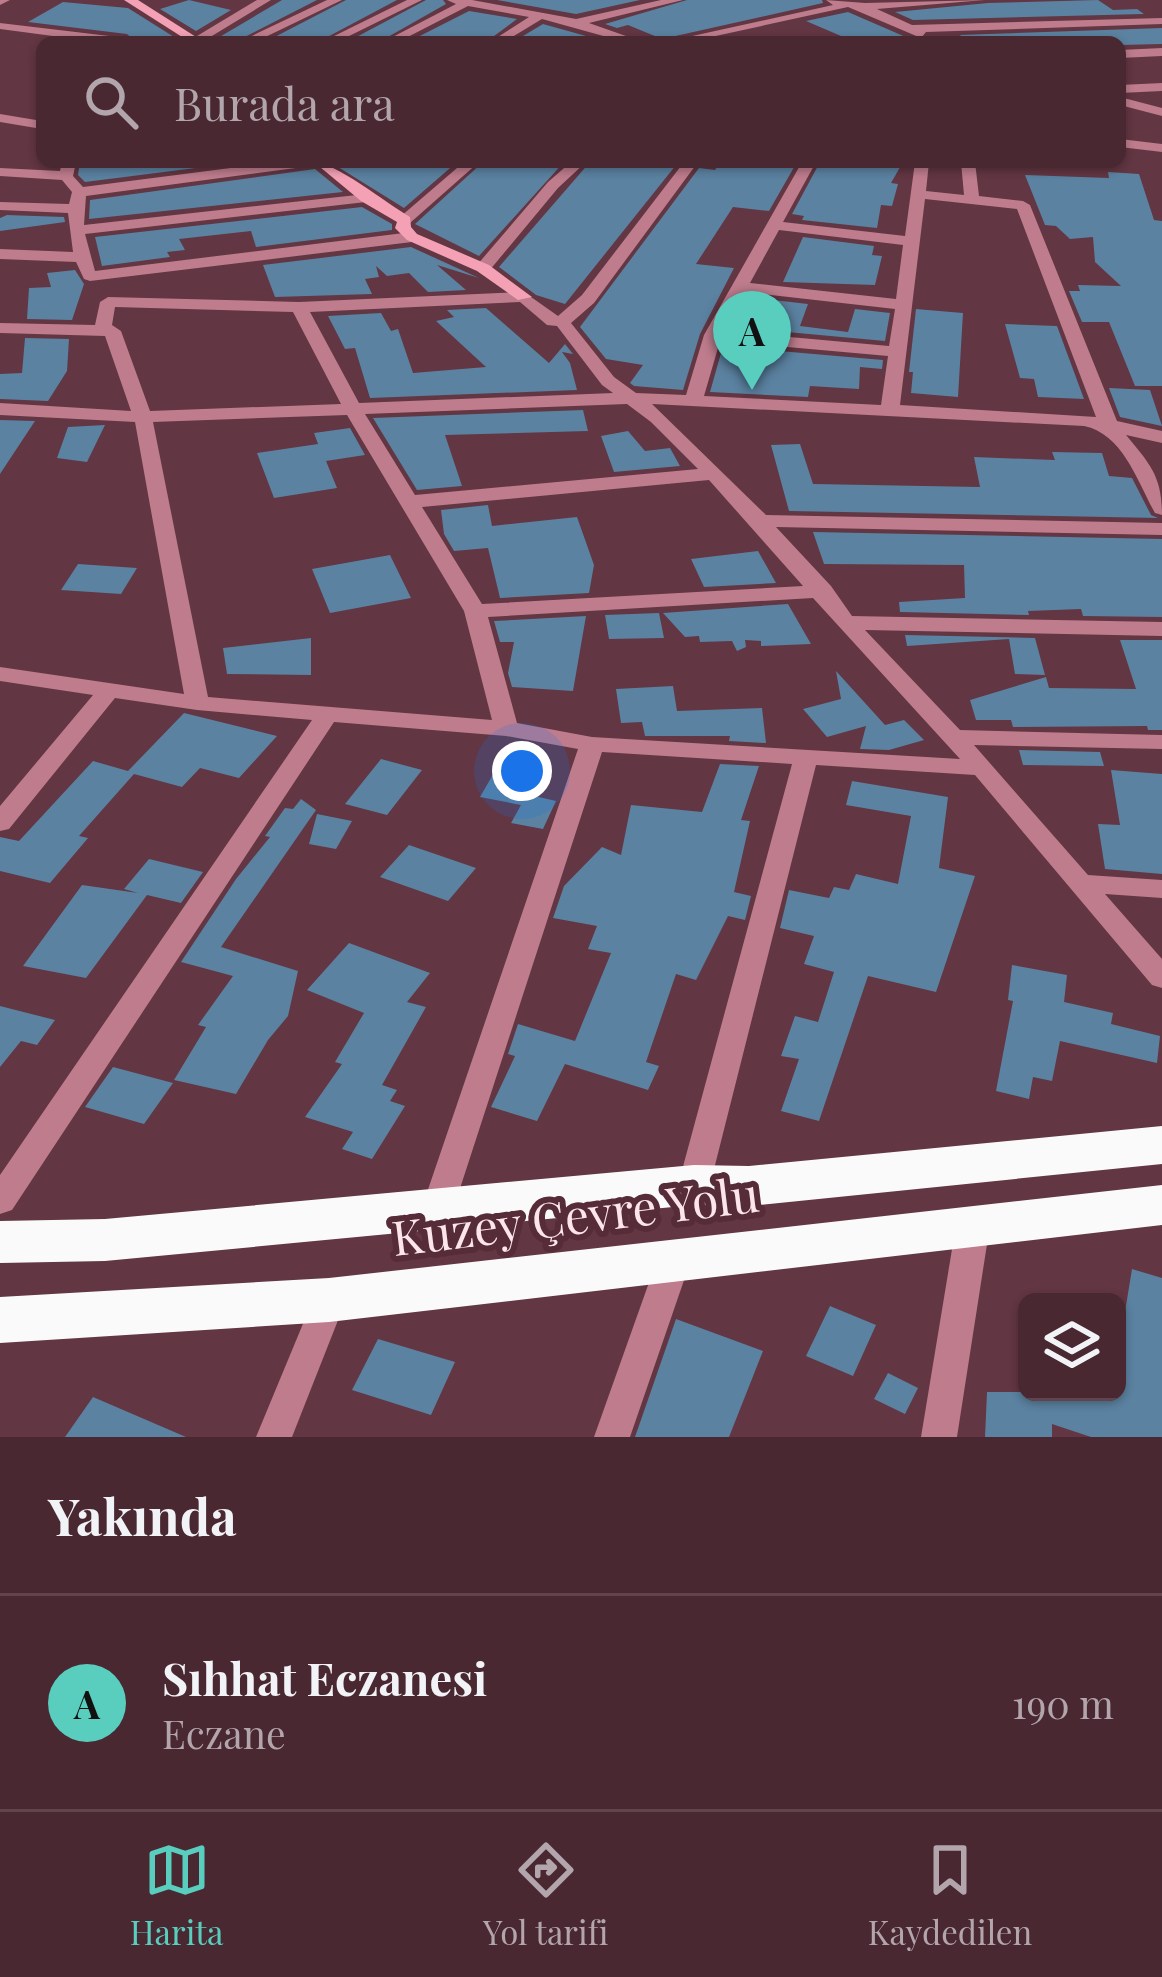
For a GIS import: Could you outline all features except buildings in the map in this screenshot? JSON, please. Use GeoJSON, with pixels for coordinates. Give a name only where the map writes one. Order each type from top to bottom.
{"type":"FeatureCollection","features":[{"type":"Feature","properties":{"kind":"highway","name":"Kuzey Çevre Yolu"},"geometry":{"type":"LineString","coordinates":[[0,1242],[105,1240],[436,1213],[694,1185],[749,1186],[1162,1145]]}},
{"type":"Feature","properties":{"kind":"highway","name":"Kuzey Çevre Yolu"},"geometry":{"type":"LineString","coordinates":[[0,1320],[329,1300],[1162,1205]]}},
{"type":"Feature","properties":{"kind":"street"},"geometry":{"type":"LineString","coordinates":[[130,0],[187,36]]}},
{"type":"Feature","properties":{"kind":"street"},"geometry":{"type":"LineString","coordinates":[[206,36],[265,0]]}},
{"type":"Feature","properties":{"kind":"street"},"geometry":{"type":"LineString","coordinates":[[258,36],[336,0]]}},
{"type":"Feature","properties":{"kind":"street"},"geometry":{"type":"LineString","coordinates":[[341,36],[416,0]]}},
{"type":"Feature","properties":{"kind":"street"},"geometry":{"type":"LineString","coordinates":[[575,22],[677,0]]}},
{"type":"Feature","properties":{"kind":"street"},"geometry":{"type":"LineString","coordinates":[[829,0],[843,7]]}},
{"type":"Feature","properties":{"kind":"street"},"geometry":{"type":"LineString","coordinates":[[700,36],[843,7],[979,0]]}},
{"type":"Feature","properties":{"kind":"street"},"geometry":{"type":"LineString","coordinates":[[399,36],[460,1],[575,22],[608,36]]}},
{"type":"Feature","properties":{"kind":"street"},"geometry":{"type":"LineString","coordinates":[[862,6],[923,36]]}},
{"type":"Feature","properties":{"kind":"street"},"geometry":{"type":"LineString","coordinates":[[506,36],[541,15]]}},
{"type":"Feature","properties":{"kind":"street"},"geometry":{"type":"LineString","coordinates":[[909,29],[1162,21]]}},
{"type":"Feature","properties":{"kind":"street"},"geometry":{"type":"LineString","coordinates":[[0,26],[79,36]]}},
{"type":"Feature","properties":{"kind":"street"},"geometry":{"type":"LineString","coordinates":[[1126,54],[1162,52]]}},
{"type":"Feature","properties":{"kind":"street"},"geometry":{"type":"LineString","coordinates":[[1126,88],[1162,87]]}},
{"type":"Feature","properties":{"kind":"street"},"geometry":{"type":"LineString","coordinates":[[1126,103],[1162,112]]}},
{"type":"Feature","properties":{"kind":"street"},"geometry":{"type":"LineString","coordinates":[[0,118],[36,124]]}},
{"type":"Feature","properties":{"kind":"street"},"geometry":{"type":"LineString","coordinates":[[1126,143],[1160,151]]}},
{"type":"Feature","properties":{"kind":"street"},"geometry":{"type":"LineString","coordinates":[[0,206],[77,201],[275,168]]}},
{"type":"Feature","properties":{"kind":"street"},"geometry":{"type":"LineString","coordinates":[[328,168],[408,229],[482,268],[553,321],[562,322],[608,381],[658,418],[760,521],[1162,978]]}},
{"type":"Feature","properties":{"kind":"street"},"geometry":{"type":"LineString","coordinates":[[0,172],[68,169],[77,201],[79,257],[91,276],[408,229],[466,168]]}},
{"type":"Feature","properties":{"kind":"street"},"geometry":{"type":"LineString","coordinates":[[482,268],[573,168]]}},
{"type":"Feature","properties":{"kind":"street"},"geometry":{"type":"LineString","coordinates":[[562,322],[588,299],[686,168]]}},
{"type":"Feature","properties":{"kind":"street"},"geometry":{"type":"LineString","coordinates":[[694,400],[713,335],[806,168]]}},
{"type":"Feature","properties":{"kind":"street"},"geometry":{"type":"LineString","coordinates":[[890,409],[921,168]]}},
{"type":"Feature","properties":{"kind":"street"},"geometry":{"type":"LineString","coordinates":[[969,168],[972,200]]}},
{"type":"Feature","properties":{"kind":"street"},"geometry":{"type":"LineString","coordinates":[[915,194],[1023,205],[1109,425],[1144,470],[1162,509]]}},
{"type":"Feature","properties":{"kind":"street"},"geometry":{"type":"LineString","coordinates":[[80,230],[366,198]]}},
{"type":"Feature","properties":{"kind":"street"},"geometry":{"type":"LineString","coordinates":[[773,225],[909,241]]}},
{"type":"Feature","properties":{"kind":"street"},"geometry":{"type":"LineString","coordinates":[[0,254],[79,257]]}},
{"type":"Feature","properties":{"kind":"street"},"geometry":{"type":"LineString","coordinates":[[737,286],[905,305]]}},
{"type":"Feature","properties":{"kind":"street"},"geometry":{"type":"LineString","coordinates":[[197,703],[143,417],[112,332],[103,327],[108,302],[298,307],[524,297]]}},
{"type":"Feature","properties":{"kind":"street"},"geometry":{"type":"LineString","coordinates":[[298,307],[351,406],[475,611],[506,729]]}},
{"type":"Feature","properties":{"kind":"street"},"geometry":{"type":"LineString","coordinates":[[0,328],[112,332]]}},
{"type":"Feature","properties":{"kind":"street"},"geometry":{"type":"LineString","coordinates":[[713,335],[896,352]]}},
{"type":"Feature","properties":{"kind":"street"},"geometry":{"type":"LineString","coordinates":[[0,410],[143,417],[631,398],[890,409],[1109,425],[1162,437]]}},
{"type":"Feature","properties":{"kind":"street"},"geometry":{"type":"LineString","coordinates":[[409,502],[713,474]]}},
{"type":"Feature","properties":{"kind":"street"},"geometry":{"type":"LineString","coordinates":[[760,521],[1162,529]]}},
{"type":"Feature","properties":{"kind":"street"},"geometry":{"type":"LineString","coordinates":[[475,611],[823,591]]}},
{"type":"Feature","properties":{"kind":"street"},"geometry":{"type":"LineString","coordinates":[[846,623],[1162,629]]}},
{"type":"Feature","properties":{"kind":"street"},"geometry":{"type":"LineString","coordinates":[[0,674],[197,703],[506,729],[592,744],[982,768]]}},
{"type":"Feature","properties":{"kind":"street"},"geometry":{"type":"LineString","coordinates":[[0,824],[109,690]]}},
{"type":"Feature","properties":{"kind":"street"},"geometry":{"type":"LineString","coordinates":[[0,1201],[329,712]]}},
{"type":"Feature","properties":{"kind":"street"},"geometry":{"type":"LineString","coordinates":[[953,737],[1162,742]]}},
{"type":"Feature","properties":{"kind":"street"},"geometry":{"type":"LineString","coordinates":[[436,1213],[592,744]]}},
{"type":"Feature","properties":{"kind":"street"},"geometry":{"type":"LineString","coordinates":[[694,1185],[806,757]]}},
{"type":"Feature","properties":{"kind":"street"},"geometry":{"type":"LineString","coordinates":[[1078,883],[1162,889]]}},
{"type":"Feature","properties":{"kind":"street"},"geometry":{"type":"LineString","coordinates":[[939,1437],[973,1225]]}},
{"type":"Feature","properties":{"kind":"street"},"geometry":{"type":"LineString","coordinates":[[612,1437],[674,1260]]}},
{"type":"Feature","properties":{"kind":"street"},"geometry":{"type":"LineString","coordinates":[[274,1437],[329,1300]]}},
{"type":"Feature","properties":{"kind":"place","name":"Sıhhat Eczanesi"},"geometry":{"type":"Point","coordinates":[752,390]}}]}
